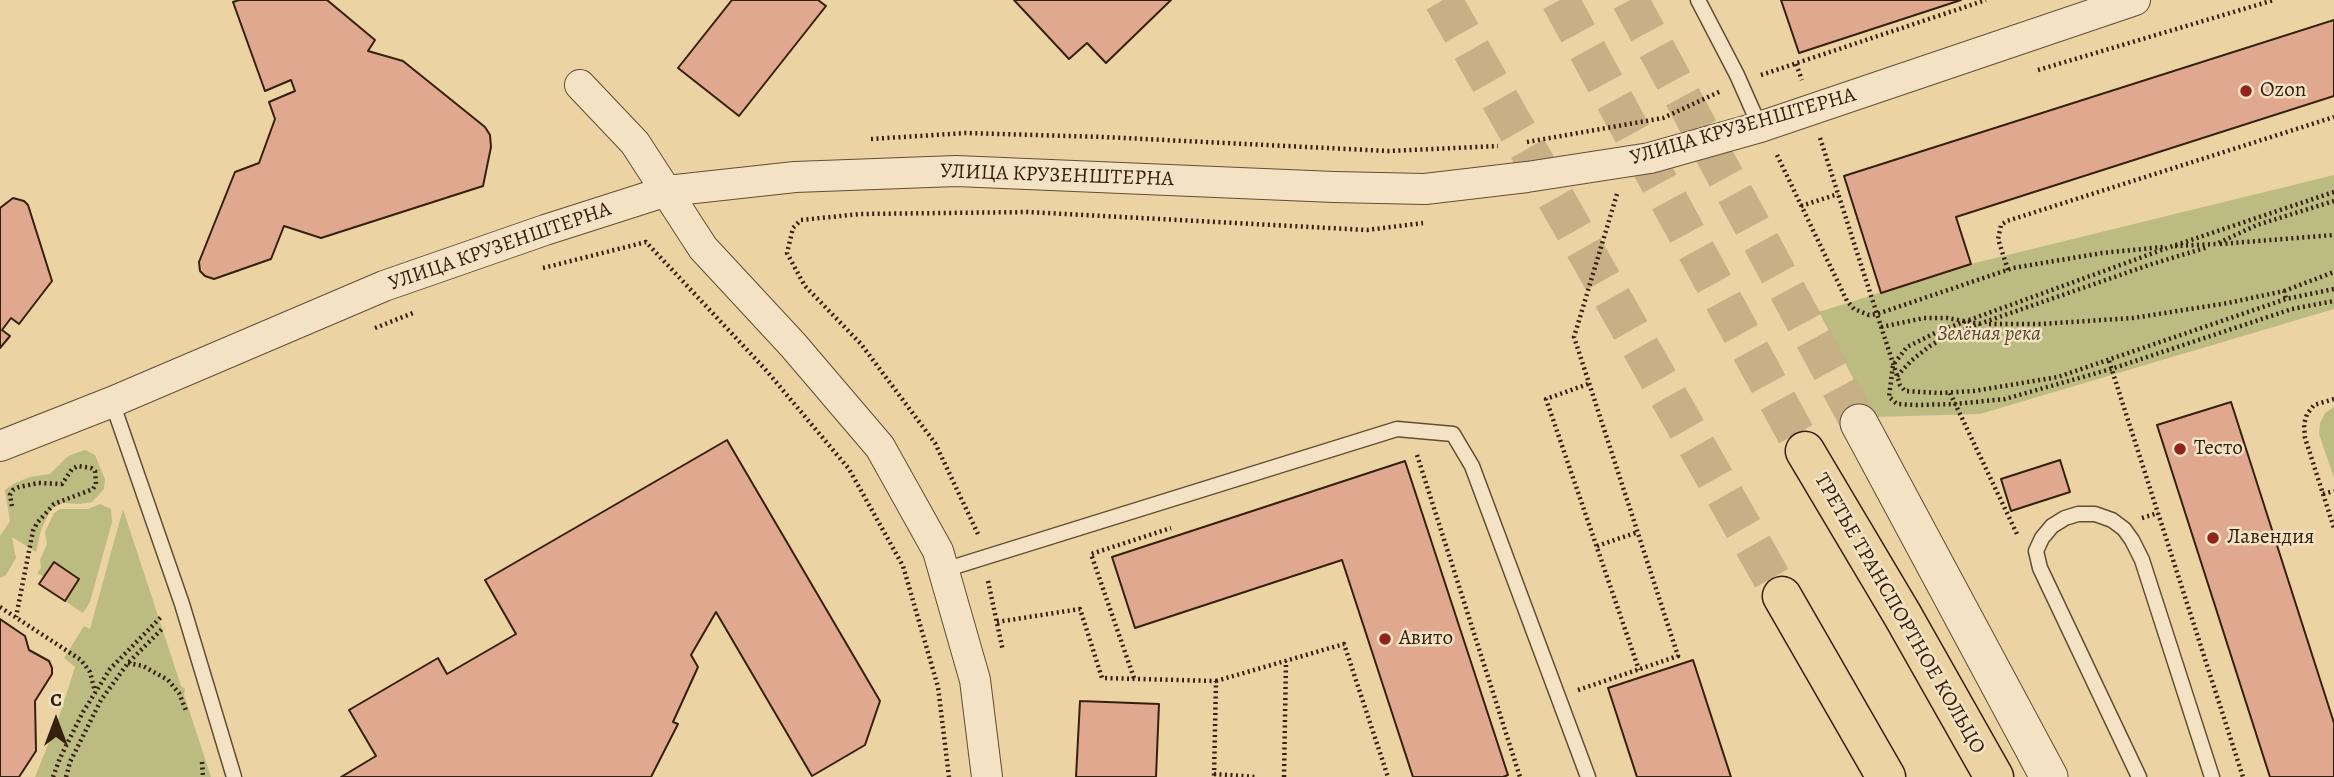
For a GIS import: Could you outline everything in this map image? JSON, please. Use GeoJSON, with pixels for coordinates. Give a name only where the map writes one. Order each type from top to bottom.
{"type":"FeatureCollection","features":[{"type":"Feature","properties":{"kind":"main road","name":"ТРЕТЬЕ ТРАНСПОРТНОЕ КОЛЬЦО"},"geometry":{"type":"LineString","coordinates":[[1805,451],[1994,777]]}},
{"type":"Feature","properties":{"kind":"main road"},"geometry":{"type":"LineString","coordinates":[[1782,596],[1886,777]]}},
{"type":"Feature","properties":{"kind":"street","name":"УЛИЦА КРУЗЕНШТЕРНА"},"geometry":{"type":"LineString","coordinates":[[0,446],[113,402],[384,286],[667,191],[795,177],[956,171],[1424,189],[1527,177],[1650,158],[1760,127],[2135,0]]}},
{"type":"Feature","properties":{"kind":"street"},"geometry":{"type":"LineString","coordinates":[[580,85],[635,143],[703,248],[793,345],[880,447],[938,551],[975,680],[987,777]]}},
{"type":"Feature","properties":{"kind":"street"},"geometry":{"type":"LineString","coordinates":[[1859,423],[2049,777]]}},
{"type":"Feature","properties":{"kind":"lane"},"geometry":{"type":"LineString","coordinates":[[1698,0],[1760,127]]}},
{"type":"Feature","properties":{"kind":"lane"},"geometry":{"type":"LineString","coordinates":[[113,402],[183,608],[234,777]]}},
{"type":"Feature","properties":{"kind":"lane"},"geometry":{"type":"LineString","coordinates":[[944,570],[1397,429],[1452,434],[1472,466],[1588,777]]}},
{"type":"Feature","properties":{"kind":"lane"},"geometry":{"type":"LineString","coordinates":[[2139,777],[2040,568],[2036,551],[2052,526],[2078,514],[2095,514],[2112,520],[2124,529],[2132,540],[2142,560],[2212,777]]}},
{"type":"Feature","properties":{"kind":"path"},"geometry":{"type":"LineString","coordinates":[[1521,143],[1663,118],[1740,82],[1986,0]]}},
{"type":"Feature","properties":{"kind":"path"},"geometry":{"type":"LineString","coordinates":[[1797,64],[1893,365],[1905,391],[1950,393],[2057,377],[2286,299],[2334,289]]}},
{"type":"Feature","properties":{"kind":"path"},"geometry":{"type":"LineString","coordinates":[[2008,270],[1998,239],[1998,231],[2007,221],[2334,117]]}},
{"type":"Feature","properties":{"kind":"path"},"geometry":{"type":"LineString","coordinates":[[1760,127],[1847,301],[1860,313],[1877,314],[2008,270],[2102,253],[2334,235]]}},
{"type":"Feature","properties":{"kind":"path"},"geometry":{"type":"LineString","coordinates":[[858,140],[965,133],[1104,136],[1388,151],[1509,145]]}},
{"type":"Feature","properties":{"kind":"path"},"geometry":{"type":"LineString","coordinates":[[2334,191],[1963,320],[1908,347],[1893,365],[1889,397],[1897,404],[1955,404],[2006,399],[2111,369],[2292,309],[2334,301]]}},
{"type":"Feature","properties":{"kind":"path"},"geometry":{"type":"LineString","coordinates":[[1558,697],[1678,656],[1574,337],[1617,194]]}},
{"type":"Feature","properties":{"kind":"path"},"geometry":{"type":"LineString","coordinates":[[1801,206],[1838,194]]}},
{"type":"Feature","properties":{"kind":"path"},"geometry":{"type":"LineString","coordinates":[[1897,376],[1912,360],[1950,334],[2216,244],[2257,225],[2334,201]]}},
{"type":"Feature","properties":{"kind":"path"},"geometry":{"type":"LineString","coordinates":[[556,264],[646,242],[765,369],[849,469],[903,566],[938,687],[949,777]]}},
{"type":"Feature","properties":{"kind":"path"},"geometry":{"type":"LineString","coordinates":[[1881,327],[1924,318],[1983,324],[2041,324],[2133,318],[2284,291],[2334,272]]}},
{"type":"Feature","properties":{"kind":"path"},"geometry":{"type":"LineString","coordinates":[[2284,291],[2286,299]]}},
{"type":"Feature","properties":{"kind":"path"},"geometry":{"type":"LineString","coordinates":[[2109,361],[2243,777]]}},
{"type":"Feature","properties":{"kind":"path"},"geometry":{"type":"LineString","coordinates":[[1588,384],[1546,399],[1639,670]]}},
{"type":"Feature","properties":{"kind":"path"},"geometry":{"type":"LineString","coordinates":[[1950,393],[2011,527],[2036,551]]}},
{"type":"Feature","properties":{"kind":"path"},"geometry":{"type":"LineString","coordinates":[[2334,399],[2314,405],[2304,424],[2305,438],[2334,528]]}},
{"type":"Feature","properties":{"kind":"path"},"geometry":{"type":"LineString","coordinates":[[1414,447],[1520,777]]}},
{"type":"Feature","properties":{"kind":"path"},"geometry":{"type":"LineString","coordinates":[[12,506],[10,495],[19,487],[29,484],[62,484],[72,469],[78,466],[96,471],[96,484],[93,489],[54,504],[37,523],[33,531],[16,617]]}},
{"type":"Feature","properties":{"kind":"path"},"geometry":{"type":"LineString","coordinates":[[2323,494],[2334,491]]}},
{"type":"Feature","properties":{"kind":"path"},"geometry":{"type":"LineString","coordinates":[[1133,678],[1091,554],[1182,524]]}},
{"type":"Feature","properties":{"kind":"path"},"geometry":{"type":"LineString","coordinates":[[1597,546],[1638,532]]}},
{"type":"Feature","properties":{"kind":"path"},"geometry":{"type":"LineString","coordinates":[[0,607],[81,660],[90,672],[95,692]]}},
{"type":"Feature","properties":{"kind":"path"},"geometry":{"type":"LineString","coordinates":[[66,777],[70,762],[101,700],[128,663],[183,608]]}},
{"type":"Feature","properties":{"kind":"path"},"geometry":{"type":"LineString","coordinates":[[54,777],[60,758],[95,692],[122,655],[161,617],[183,608]]}},
{"type":"Feature","properties":{"kind":"path"},"geometry":{"type":"LineString","coordinates":[[997,622],[1080,610],[1102,678],[1216,681],[1344,644],[1388,777]]}},
{"type":"Feature","properties":{"kind":"path"},"geometry":{"type":"LineString","coordinates":[[1284,777],[1286,661]]}},
{"type":"Feature","properties":{"kind":"path"},"geometry":{"type":"LineString","coordinates":[[128,663],[143,666],[168,680],[179,693],[188,715]]}},
{"type":"Feature","properties":{"kind":"path"},"geometry":{"type":"LineString","coordinates":[[1216,681],[1214,776],[1256,777]]}},
{"type":"Feature","properties":{"kind":"path"},"geometry":{"type":"LineString","coordinates":[[202,761],[203,777]]}},
{"type":"Feature","properties":{"kind":"green space","name":"Зелёная река"},"geometry":{"type":"Polygon","coordinates":[[[2334,175],[2334,309],[1980,414],[1873,417],[1819,312],[1971,264],[2334,175]]]}},
{"type":"Feature","properties":{"kind":"green space"},"geometry":{"type":"Polygon","coordinates":[[[2334,407],[2334,478],[2319,434],[2325,413],[2334,407]]]}},
{"type":"Feature","properties":{"kind":"green space"},"geometry":{"type":"Polygon","coordinates":[[[85,450],[95,455],[105,479],[104,489],[92,502],[63,503],[51,509],[41,530],[36,552],[12,537],[16,558],[6,575],[0,578],[0,536],[10,521],[5,490],[30,477],[50,474],[68,456],[85,450]]]}},
{"type":"Feature","properties":{"kind":"green space"},"geometry":{"type":"Polygon","coordinates":[[[100,504],[111,509],[112,522],[90,602],[83,613],[65,601],[79,578],[54,562],[44,577],[37,573],[41,568],[40,560],[47,544],[45,532],[54,513],[60,509],[88,509],[100,504]]]}},
{"type":"Feature","properties":{"kind":"green space"},"geometry":{"type":"Polygon","coordinates":[[[123,509],[181,686],[185,689],[184,695],[211,777],[35,777],[58,720],[75,667],[64,658],[84,626],[90,629],[123,509]]]}},
{"type":"Feature","properties":{"kind":"building"},"geometry":{"type":"Polygon","coordinates":[[[327,0],[375,40],[368,51],[403,61],[485,127],[490,135],[491,147],[483,186],[321,238],[284,226],[271,259],[214,279],[205,276],[200,271],[199,262],[235,172],[259,163],[275,119],[269,102],[295,91],[291,80],[265,91],[233,2],[327,0]]]}},
{"type":"Feature","properties":{"kind":"building"},"geometry":{"type":"Polygon","coordinates":[[[732,0],[818,0],[826,6],[739,116],[678,68],[732,0]]]}},
{"type":"Feature","properties":{"kind":"building"},"geometry":{"type":"Polygon","coordinates":[[[1014,0],[1171,0],[1106,63],[1087,43],[1069,59],[1014,0]]]}},
{"type":"Feature","properties":{"kind":"building"},"geometry":{"type":"Polygon","coordinates":[[[1781,0],[1961,0],[1799,53],[1781,0]]]}},
{"type":"Feature","properties":{"kind":"building"},"geometry":{"type":"Polygon","coordinates":[[[2334,20],[2334,96],[1956,217],[1971,264],[1881,293],[1844,176],[2334,20]]]}},
{"type":"Feature","properties":{"kind":"building"},"geometry":{"type":"Polygon","coordinates":[[[13,198],[28,205],[52,281],[19,324],[11,318],[2,330],[10,336],[0,348],[0,208],[13,198]]]}},
{"type":"Feature","properties":{"kind":"building"},"geometry":{"type":"Polygon","coordinates":[[[2231,402],[2334,723],[2334,777],[2270,777],[2157,425],[2231,402]]]}},
{"type":"Feature","properties":{"kind":"building"},"geometry":{"type":"Polygon","coordinates":[[[727,440],[880,701],[865,745],[812,776],[716,612],[691,655],[698,667],[673,722],[678,724],[651,777],[341,777],[376,756],[349,710],[438,658],[447,674],[516,634],[485,580],[727,440]]]}},
{"type":"Feature","properties":{"kind":"building"},"geometry":{"type":"Polygon","coordinates":[[[2060,460],[2070,492],[2011,511],[2001,479],[2060,460]]]}},
{"type":"Feature","properties":{"kind":"building"},"geometry":{"type":"Polygon","coordinates":[[[1405,461],[1508,775],[1503,777],[1413,777],[1342,560],[1135,628],[1112,557],[1405,461]]]}},
{"type":"Feature","properties":{"kind":"building"},"geometry":{"type":"Polygon","coordinates":[[[54,562],[79,579],[65,601],[39,584],[54,562]]]}},
{"type":"Feature","properties":{"kind":"building"},"geometry":{"type":"Polygon","coordinates":[[[0,619],[25,636],[29,650],[49,661],[52,668],[52,674],[35,701],[36,751],[19,777],[0,777],[0,619]]]}},
{"type":"Feature","properties":{"kind":"building"},"geometry":{"type":"Polygon","coordinates":[[[1693,660],[1731,777],[1637,777],[1608,688],[1693,660]]]}},
{"type":"Feature","properties":{"kind":"building"},"geometry":{"type":"Polygon","coordinates":[[[1080,701],[1159,704],[1156,777],[1076,777],[1080,701]]]}},
{"type":"Feature","properties":{"kind":"tunnel"},"geometry":{"type":"LineString","coordinates":[[1443,0],[1782,596]]}},
{"type":"Feature","properties":{"kind":"tunnel"},"geometry":{"type":"LineString","coordinates":[[1560,0],[1805,451]]}},
{"type":"Feature","properties":{"kind":"tunnel"},"geometry":{"type":"LineString","coordinates":[[1630,0],[1859,423]]}},
{"type":"Feature","properties":{"kind":"place","name":"Ozon"},"geometry":{"type":"Point","coordinates":[2246,91]}},
{"type":"Feature","properties":{"kind":"place","name":"Тесто"},"geometry":{"type":"Point","coordinates":[2180,449]}},
{"type":"Feature","properties":{"kind":"place","name":"Лавендия"},"geometry":{"type":"Point","coordinates":[2213,538]}},
{"type":"Feature","properties":{"kind":"place","name":"Авито"},"geometry":{"type":"Point","coordinates":[1385,639]}}]}
